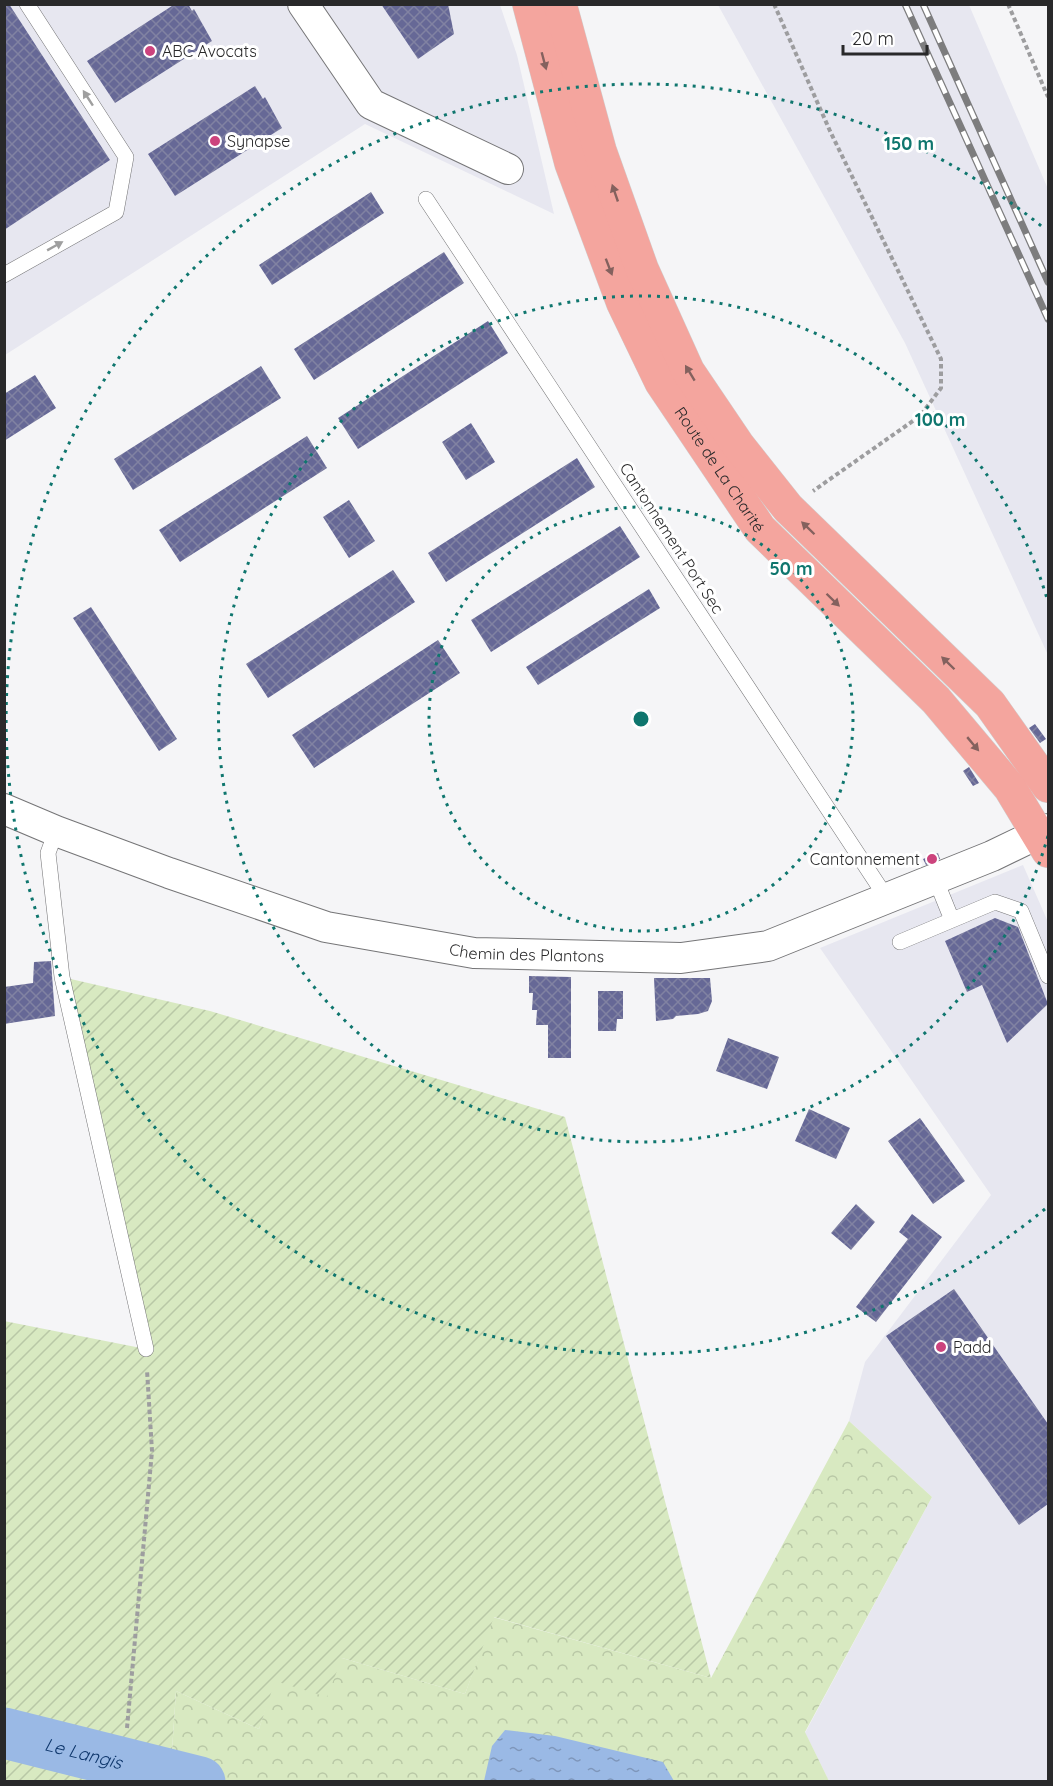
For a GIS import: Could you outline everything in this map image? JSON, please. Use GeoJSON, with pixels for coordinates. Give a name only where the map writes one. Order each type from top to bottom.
{"type":"FeatureCollection","features":[{"type":"Feature","properties":{"kind":"main road","name":"Route de La Charité"},"geometry":{"type":"LineString","coordinates":[[529,4],[571,163],[623,303],[661,382],[760,529],[936,700],[1010,788],[1045,838]]}},
{"type":"Feature","properties":{"kind":"main road","name":"Route de La Charité"},"geometry":{"type":"LineString","coordinates":[[560,4],[600,151],[642,269],[688,371],[738,445],[788,508],[990,704],[1048,786]]}},
{"type":"Feature","properties":{"kind":"street"},"geometry":{"type":"LineString","coordinates":[[303,4],[371,104],[508,169]]}},
{"type":"Feature","properties":{"kind":"street","name":"Chemin des Plantons"},"geometry":{"type":"LineString","coordinates":[[4,809],[169,873],[326,927],[474,952],[681,958],[768,946],[886,897],[1045,838]]}},
{"type":"Feature","properties":{"kind":"lane"},"geometry":{"type":"LineString","coordinates":[[4,275],[116,212],[126,157],[27,4]]}},
{"type":"Feature","properties":{"kind":"lane","name":"Cantonnement Port Sec"},"geometry":{"type":"LineString","coordinates":[[426,199],[886,897]]}},
{"type":"Feature","properties":{"kind":"lane"},"geometry":{"type":"LineString","coordinates":[[56,831],[48,853],[62,977],[146,1349]]}},
{"type":"Feature","properties":{"kind":"lane"},"geometry":{"type":"LineString","coordinates":[[935,878],[952,920]]}},
{"type":"Feature","properties":{"kind":"lane"},"geometry":{"type":"LineString","coordinates":[[900,942],[995,902],[1021,911],[1044,951],[1048,976]]}},
{"type":"Feature","properties":{"kind":"path"},"geometry":{"type":"LineString","coordinates":[[774,4],[830,131],[941,359],[941,388],[920,416],[788,508]]}},
{"type":"Feature","properties":{"kind":"path"},"geometry":{"type":"LineString","coordinates":[[1008,4],[1048,97]]}},
{"type":"Feature","properties":{"kind":"path"},"geometry":{"type":"LineString","coordinates":[[127,1728],[152,1451],[146,1349]]}},
{"type":"Feature","properties":{"kind":"shaded area"},"geometry":{"type":"Polygon","coordinates":[[[5,5],[500,5],[517,55],[554,214],[365,124],[5,355],[5,5]]]}},
{"type":"Feature","properties":{"kind":"shaded area"},"geometry":{"type":"Polygon","coordinates":[[[718,5],[969,5],[1048,189],[1048,655],[905,343],[718,5]]]}},
{"type":"Feature","properties":{"kind":"shaded area"},"geometry":{"type":"Polygon","coordinates":[[[1023,865],[1048,922],[1048,1781],[829,1781],[805,1733],[932,1497],[849,1421],[865,1362],[991,1195],[820,948],[1023,865]]]}},
{"type":"Feature","properties":{"kind":"green space"},"geometry":{"type":"Polygon","coordinates":[[[62,977],[210,1011],[565,1117],[711,1678],[494,1617],[465,1694],[342,1658],[327,1697],[275,1681],[259,1729],[176,1691],[170,1781],[5,1781],[4,1321],[146,1349],[62,977]]]}},
{"type":"Feature","properties":{"kind":"green space"},"geometry":{"type":"Polygon","coordinates":[[[849,1421],[932,1497],[805,1732],[829,1781],[170,1782],[176,1691],[259,1729],[274,1680],[342,1658],[465,1694],[493,1617],[711,1678],[849,1421]]]}},
{"type":"Feature","properties":{"kind":"water"},"geometry":{"type":"Polygon","coordinates":[[[505,1730],[555,1736],[663,1762],[674,1781],[484,1781],[492,1746],[505,1730]]]}},
{"type":"Feature","properties":{"kind":"building"},"geometry":{"type":"Polygon","coordinates":[[[4,4],[9,4],[110,160],[4,230],[4,4]]]}},
{"type":"Feature","properties":{"kind":"building","name":"ABC Avocats"},"geometry":{"type":"Polygon","coordinates":[[[175,4],[188,4],[192,11],[194,9],[212,41],[115,103],[87,61],[175,4]]]}},
{"type":"Feature","properties":{"kind":"building"},"geometry":{"type":"Polygon","coordinates":[[[381,4],[448,4],[454,34],[418,59],[381,4]]]}},
{"type":"Feature","properties":{"kind":"building","name":"Synapse"},"geometry":{"type":"Polygon","coordinates":[[[255,86],[263,99],[265,97],[282,128],[175,196],[148,154],[255,86]]]}},
{"type":"Feature","properties":{"kind":"building"},"geometry":{"type":"Polygon","coordinates":[[[371,192],[384,213],[272,285],[259,265],[371,192]]]}},
{"type":"Feature","properties":{"kind":"building"},"geometry":{"type":"Polygon","coordinates":[[[444,252],[464,283],[314,380],[294,349],[444,252]]]}},
{"type":"Feature","properties":{"kind":"building"},"geometry":{"type":"Polygon","coordinates":[[[488,321],[508,353],[358,449],[338,418],[488,321]]]}},
{"type":"Feature","properties":{"kind":"building"},"geometry":{"type":"Polygon","coordinates":[[[261,366],[281,398],[133,490],[114,459],[261,366]]]}},
{"type":"Feature","properties":{"kind":"building"},"geometry":{"type":"Polygon","coordinates":[[[35,375],[56,408],[4,441],[4,394],[35,375]]]}},
{"type":"Feature","properties":{"kind":"building"},"geometry":{"type":"Polygon","coordinates":[[[471,423],[495,462],[466,480],[442,442],[471,423]]]}},
{"type":"Feature","properties":{"kind":"building"},"geometry":{"type":"Polygon","coordinates":[[[307,436],[327,468],[180,562],[159,530],[307,436]]]}},
{"type":"Feature","properties":{"kind":"building"},"geometry":{"type":"Polygon","coordinates":[[[577,458],[595,487],[446,582],[428,553],[577,458]]]}},
{"type":"Feature","properties":{"kind":"building"},"geometry":{"type":"Polygon","coordinates":[[[349,500],[375,541],[349,558],[323,517],[349,500]]]}},
{"type":"Feature","properties":{"kind":"building"},"geometry":{"type":"Polygon","coordinates":[[[620,526],[640,557],[491,652],[471,620],[620,526]]]}},
{"type":"Feature","properties":{"kind":"building"},"geometry":{"type":"Polygon","coordinates":[[[393,570],[415,602],[268,698],[246,664],[393,570]]]}},
{"type":"Feature","properties":{"kind":"building"},"geometry":{"type":"Polygon","coordinates":[[[649,589],[660,608],[538,685],[526,667],[649,589]]]}},
{"type":"Feature","properties":{"kind":"building"},"geometry":{"type":"Polygon","coordinates":[[[91,607],[177,739],[159,751],[73,618],[91,607]]]}},
{"type":"Feature","properties":{"kind":"building"},"geometry":{"type":"Polygon","coordinates":[[[438,640],[460,673],[314,768],[292,735],[438,640]]]}},
{"type":"Feature","properties":{"kind":"building"},"geometry":{"type":"Polygon","coordinates":[[[1035,724],[1046,739],[1040,743],[1029,728],[1035,724]]]}},
{"type":"Feature","properties":{"kind":"building"},"geometry":{"type":"Polygon","coordinates":[[[969,767],[979,783],[973,786],[963,771],[969,767]]]}},
{"type":"Feature","properties":{"kind":"building","name":"Cantonnement"},"geometry":{"type":"Polygon","coordinates":[[[938,853],[940,859],[926,865],[923,859],[938,853]]]}},
{"type":"Feature","properties":{"kind":"building"},"geometry":{"type":"Polygon","coordinates":[[[995,918],[1018,927],[1048,1004],[1007,1043],[982,985],[967,992],[945,941],[995,918]]]}},
{"type":"Feature","properties":{"kind":"building"},"geometry":{"type":"Polygon","coordinates":[[[51,961],[55,1016],[4,1024],[4,987],[33,983],[34,962],[51,961]]]}},
{"type":"Feature","properties":{"kind":"building"},"geometry":{"type":"Polygon","coordinates":[[[529,976],[571,977],[571,1058],[548,1058],[548,1025],[536,1025],[537,1010],[532,1010],[533,993],[529,993],[529,976]]]}},
{"type":"Feature","properties":{"kind":"building"},"geometry":{"type":"Polygon","coordinates":[[[654,978],[710,978],[712,1001],[708,1011],[656,1021],[654,978]]]}},
{"type":"Feature","properties":{"kind":"building"},"geometry":{"type":"Polygon","coordinates":[[[598,991],[623,991],[623,1019],[617,1019],[616,1031],[598,1031],[598,991]]]}},
{"type":"Feature","properties":{"kind":"building"},"geometry":{"type":"Polygon","coordinates":[[[728,1038],[779,1057],[767,1089],[716,1071],[728,1038]]]}},
{"type":"Feature","properties":{"kind":"building"},"geometry":{"type":"Polygon","coordinates":[[[809,1109],[850,1128],[836,1159],[795,1141],[809,1109]]]}},
{"type":"Feature","properties":{"kind":"building"},"geometry":{"type":"Polygon","coordinates":[[[920,1118],[965,1181],[933,1204],[888,1141],[920,1118]]]}},
{"type":"Feature","properties":{"kind":"building"},"geometry":{"type":"Polygon","coordinates":[[[856,1204],[875,1222],[851,1250],[831,1233],[856,1204]]]}},
{"type":"Feature","properties":{"kind":"building"},"geometry":{"type":"Polygon","coordinates":[[[912,1214],[942,1237],[876,1322],[856,1307],[908,1239],[899,1232],[912,1214]]]}},
{"type":"Feature","properties":{"kind":"building"},"geometry":{"type":"Polygon","coordinates":[[[954,1289],[1048,1424],[1048,1504],[1019,1525],[886,1336],[954,1289]]]}},
{"type":"Feature","properties":{"kind":"waterway","name":"Le Langis"},"geometry":{"type":"LineString","coordinates":[[4,1733],[200,1782]]}},
{"type":"Feature","properties":{"kind":"railway"},"geometry":{"type":"LineString","coordinates":[[905,4],[1048,319]]}},
{"type":"Feature","properties":{"kind":"railway"},"geometry":{"type":"LineString","coordinates":[[923,4],[1048,282]]}},
{"type":"Feature","properties":{"kind":"place","name":"ABC Avocats"},"geometry":{"type":"Point","coordinates":[150,51]}},
{"type":"Feature","properties":{"kind":"place","name":"Synapse"},"geometry":{"type":"Point","coordinates":[215,141]}},
{"type":"Feature","properties":{"kind":"place","name":"Cantonnement"},"geometry":{"type":"Point","coordinates":[932,859]}},
{"type":"Feature","properties":{"kind":"place","name":"Padd"},"geometry":{"type":"Point","coordinates":[941,1347]}}]}
